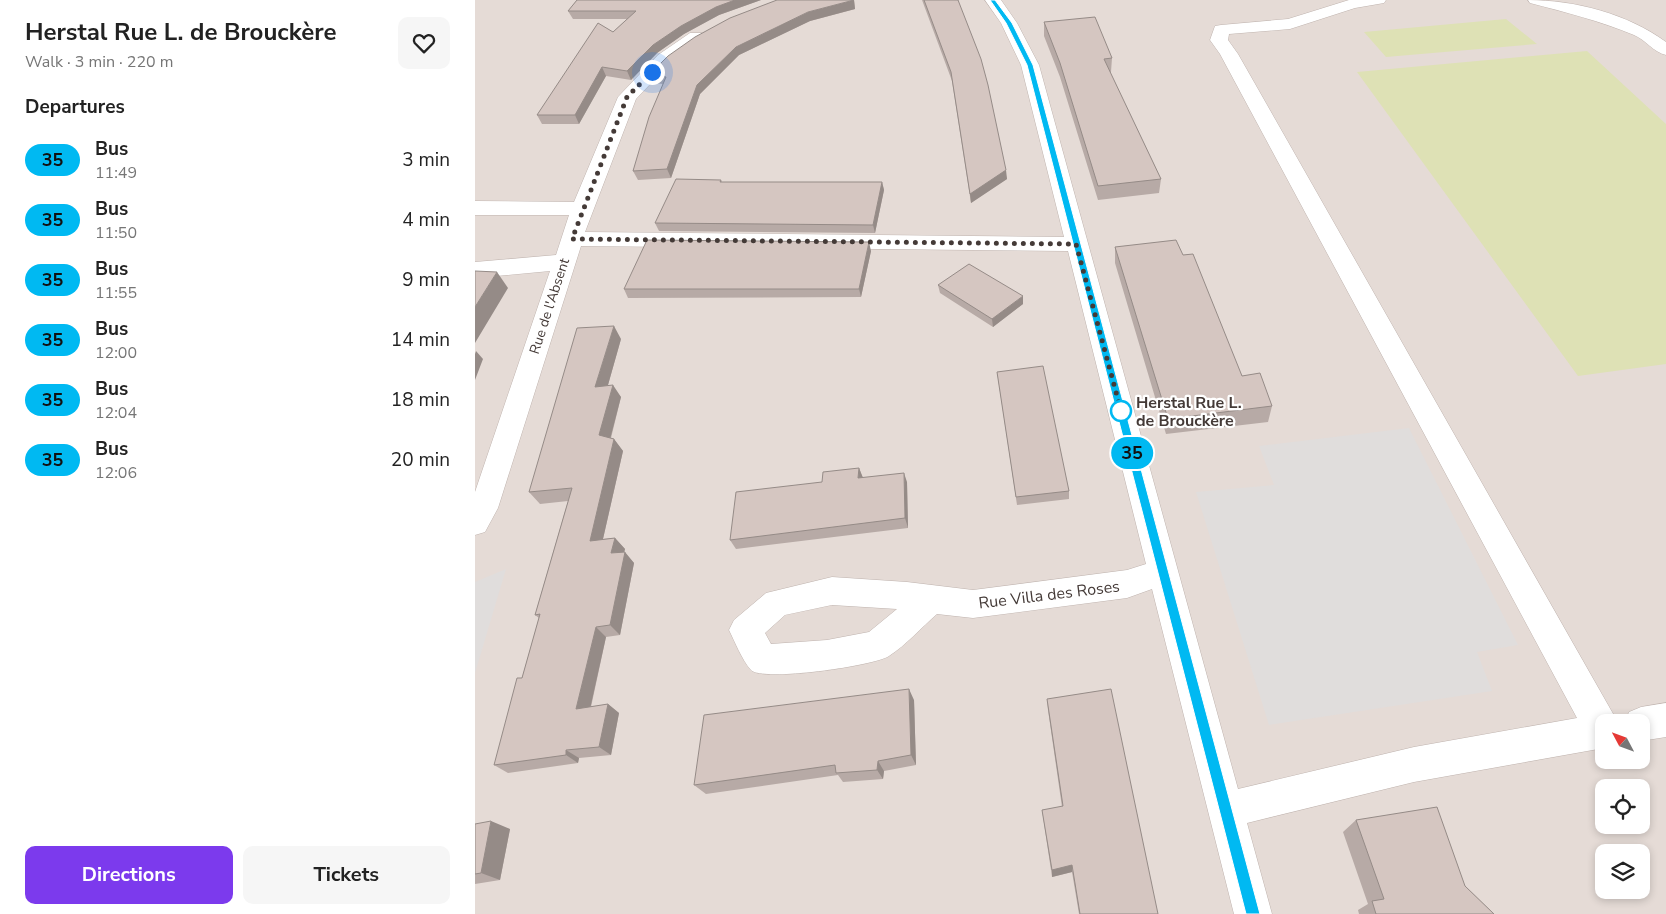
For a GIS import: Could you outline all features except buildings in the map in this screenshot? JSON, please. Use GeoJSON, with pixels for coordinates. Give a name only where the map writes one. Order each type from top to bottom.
{"type":"FeatureCollection","features":[{"type":"Feature","properties":{"kind":"street"},"geometry":{"type":"LineString","coordinates":[[993,0],[1009,23],[1030,65],[1253,914]]}},
{"type":"Feature","properties":{"kind":"street"},"geometry":{"type":"LineString","coordinates":[[1378,0],[1352,4],[1290,24],[1221,30],[1219,40],[1229,54],[1417,389],[1595,716]]}},
{"type":"Feature","properties":{"kind":"street"},"geometry":{"type":"LineString","coordinates":[[1536,0],[1586,12],[1642,32],[1666,50]]}},
{"type":"Feature","properties":{"kind":"street","name":"Rue de l'Absent"},"geometry":{"type":"LineString","coordinates":[[475,523],[484,508],[563,262],[627,97],[664,59],[691,40],[717,26]]}},
{"type":"Feature","properties":{"kind":"street"},"geometry":{"type":"LineString","coordinates":[[475,208],[582,209]]}},
{"type":"Feature","properties":{"kind":"street"},"geometry":{"type":"LineString","coordinates":[[572,239],[1076,244]]}},
{"type":"Feature","properties":{"kind":"street"},"geometry":{"type":"LineString","coordinates":[[475,270],[563,262]]}},
{"type":"Feature","properties":{"kind":"street","name":"Rue Villa des Roses"},"geometry":{"type":"LineString","coordinates":[[932,599],[877,646],[827,656],[763,660],[745,630],[777,603],[832,591],[932,599],[973,604],[1127,584],[1164,572]]}},
{"type":"Feature","properties":{"kind":"street"},"geometry":{"type":"LineString","coordinates":[[1650,723],[1666,720]]}},
{"type":"Feature","properties":{"kind":"street"},"geometry":{"type":"LineString","coordinates":[[1226,810],[1307,788],[1541,740],[1595,732]]}},
{"type":"Feature","properties":{"kind":"shaded area"},"geometry":{"type":"Polygon","coordinates":[[[475,0],[1666,0],[1666,914],[475,914],[475,0]]]}},
{"type":"Feature","properties":{"kind":"shaded area"},"geometry":{"type":"Polygon","coordinates":[[[1409,428],[1518,645],[1477,652],[1492,691],[1269,725],[1196,492],[1274,485],[1259,446],[1409,428]]]}},
{"type":"Feature","properties":{"kind":"shaded area"},"geometry":{"type":"Polygon","coordinates":[[[506,569],[475,673],[475,582],[506,569]]]}},
{"type":"Feature","properties":{"kind":"green space"},"geometry":{"type":"Polygon","coordinates":[[[1506,19],[1537,44],[1386,57],[1364,32],[1506,19]]]}},
{"type":"Feature","properties":{"kind":"green space"},"geometry":{"type":"Polygon","coordinates":[[[1587,51],[1666,124],[1666,364],[1578,376],[1357,72],[1587,51]]]}},
{"type":"Feature","properties":{"kind":"bus line","name":"35"},"geometry":{"type":"LineString","coordinates":[[993,0],[1009,23],[1030,65],[1253,914]]}},
{"type":"Feature","properties":{"kind":"place","name":"Herstal Rue L. de Brouckère"},"geometry":{"type":"Point","coordinates":[1121,411]}},
{"type":"Feature","properties":{"kind":"route"},"geometry":{"type":"LineString","coordinates":[[652,72],[627,97],[586,198],[572,239],[1076,244],[1123,418],[1121,411]]}}]}
